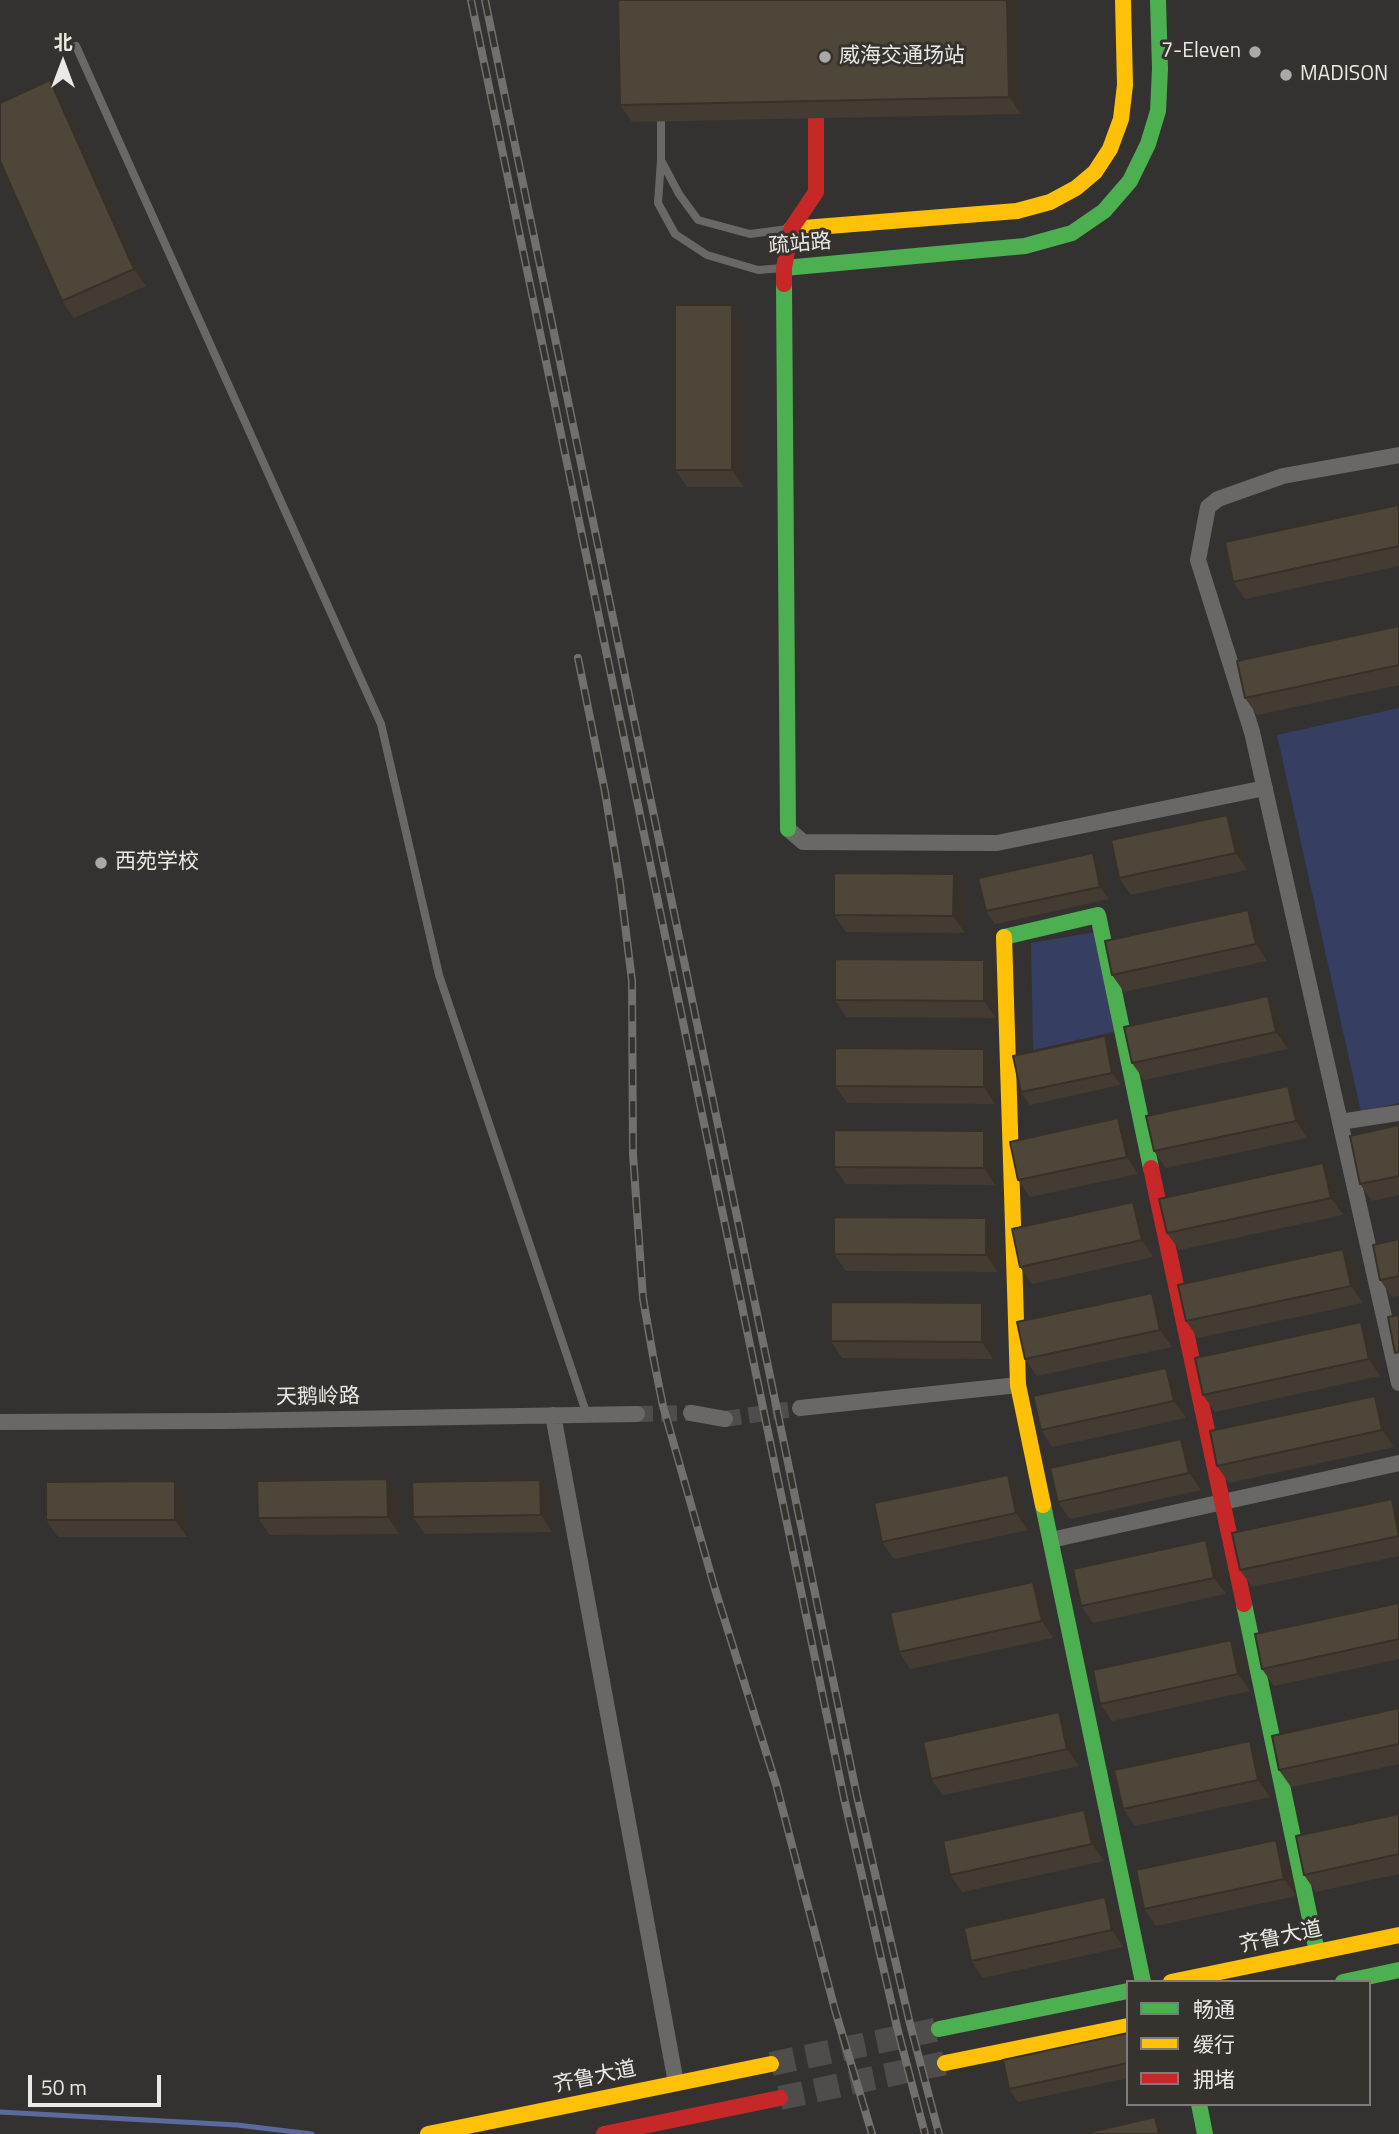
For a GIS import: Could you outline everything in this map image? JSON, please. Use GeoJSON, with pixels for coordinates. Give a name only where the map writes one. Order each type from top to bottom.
{"type":"FeatureCollection","features":[{"type":"Feature","properties":{"kind":"street","name":"疏站路"},"geometry":{"type":"LineString","coordinates":[[791,229],[1017,211],[1050,202],[1076,188],[1095,172],[1110,149],[1121,119],[1125,85],[1123,0]]}},
{"type":"Feature","properties":{"kind":"street","name":"疏站路"},"geometry":{"type":"LineString","coordinates":[[784,268],[1025,246],[1072,233],[1104,211],[1130,181],[1148,144],[1158,111],[1158,0]]}},
{"type":"Feature","properties":{"kind":"street"},"geometry":{"type":"LineString","coordinates":[[1158,40],[1166,20],[1169,0]]}},
{"type":"Feature","properties":{"kind":"street"},"geometry":{"type":"LineString","coordinates":[[816,118],[816,192],[791,229],[784,268],[788,829],[803,842],[997,843],[1265,788]]}},
{"type":"Feature","properties":{"kind":"street"},"geometry":{"type":"LineString","coordinates":[[1399,455],[1283,476],[1218,499],[1208,507],[1198,560],[1252,732],[1399,1383]]}},
{"type":"Feature","properties":{"kind":"street"},"geometry":{"type":"LineString","coordinates":[[1143,1980],[1018,1385],[1004,935],[1098,915],[1317,1952]]}},
{"type":"Feature","properties":{"kind":"street"},"geometry":{"type":"LineString","coordinates":[[1340,1122],[1399,1113]]}},
{"type":"Feature","properties":{"kind":"street"},"geometry":{"type":"LineString","coordinates":[[800,1408],[1018,1385]]}},
{"type":"Feature","properties":{"kind":"street"},"geometry":{"type":"LineString","coordinates":[[691,1413],[725,1419]]}},
{"type":"Feature","properties":{"kind":"street","name":"天鹅岭路"},"geometry":{"type":"LineString","coordinates":[[0,1422],[637,1414]]}},
{"type":"Feature","properties":{"kind":"street"},"geometry":{"type":"LineString","coordinates":[[553,1415],[677,2083]]}},
{"type":"Feature","properties":{"kind":"street"},"geometry":{"type":"LineString","coordinates":[[1051,1540],[1399,1462]]}},
{"type":"Feature","properties":{"kind":"street","name":"齐鲁大道"},"geometry":{"type":"LineString","coordinates":[[1181,1980],[1399,1935]]}},
{"type":"Feature","properties":{"kind":"street"},"geometry":{"type":"LineString","coordinates":[[1352,1980],[1399,1970]]}},
{"type":"Feature","properties":{"kind":"street"},"geometry":{"type":"LineString","coordinates":[[939,2029],[1126,1990]]}},
{"type":"Feature","properties":{"kind":"street"},"geometry":{"type":"LineString","coordinates":[[945,2063],[1126,2026]]}},
{"type":"Feature","properties":{"kind":"street","name":"齐鲁大道"},"geometry":{"type":"LineString","coordinates":[[428,2134],[771,2064]]}},
{"type":"Feature","properties":{"kind":"street"},"geometry":{"type":"LineString","coordinates":[[604,2134],[780,2098]]}},
{"type":"Feature","properties":{"kind":"street"},"geometry":{"type":"LineString","coordinates":[[1199,2106],[1205,2134]]}},
{"type":"Feature","properties":{"kind":"lane"},"geometry":{"type":"LineString","coordinates":[[76,46],[381,724],[439,975],[587,1415]]}},
{"type":"Feature","properties":{"kind":"lane"},"geometry":{"type":"LineString","coordinates":[[660,160],[661,106]]}},
{"type":"Feature","properties":{"kind":"lane","name":"疏站路"},"geometry":{"type":"LineString","coordinates":[[660,160],[679,194],[698,220],[750,234],[791,229]]}},
{"type":"Feature","properties":{"kind":"lane","name":"疏站路"},"geometry":{"type":"LineString","coordinates":[[660,160],[658,203],[675,234],[707,255],[758,270],[784,268]]}},
{"type":"Feature","properties":{"kind":"shaded area"},"geometry":{"type":"Polygon","coordinates":[[[1399,708],[1399,1103],[1361,1112],[1277,735],[1399,708]]]}},
{"type":"Feature","properties":{"kind":"shaded area"},"geometry":{"type":"Polygon","coordinates":[[[1096,932],[1117,1031],[1033,1050],[1031,943],[1096,932]]]}},
{"type":"Feature","properties":{"kind":"building","name":"威海交通场站"},"geometry":{"type":"Polygon","coordinates":[[[618,0],[1007,0],[1009,97],[620,105],[618,0]]]}},
{"type":"Feature","properties":{"kind":"building"},"geometry":{"type":"Polygon","coordinates":[[[50,80],[134,269],[62,301],[0,161],[0,103],[50,80]]]}},
{"type":"Feature","properties":{"kind":"building"},"geometry":{"type":"Polygon","coordinates":[[[675,305],[732,305],[732,470],[675,470],[675,305]]]}},
{"type":"Feature","properties":{"kind":"building"},"geometry":{"type":"Polygon","coordinates":[[[1398,505],[1399,546],[1233,582],[1225,542],[1398,505]]]}},
{"type":"Feature","properties":{"kind":"building"},"geometry":{"type":"Polygon","coordinates":[[[1399,626],[1399,665],[1245,698],[1237,661],[1399,626]]]}},
{"type":"Feature","properties":{"kind":"building"},"geometry":{"type":"Polygon","coordinates":[[[1227,815],[1236,853],[1119,878],[1111,840],[1227,815]]]}},
{"type":"Feature","properties":{"kind":"building"},"geometry":{"type":"Polygon","coordinates":[[[1093,853],[1100,887],[986,911],[978,878],[1093,853]]]}},
{"type":"Feature","properties":{"kind":"building"},"geometry":{"type":"Polygon","coordinates":[[[834,873],[954,874],[953,916],[834,915],[834,873]]]}},
{"type":"Feature","properties":{"kind":"building"},"geometry":{"type":"Polygon","coordinates":[[[1248,910],[1256,944],[1112,975],[1105,941],[1248,910]]]}},
{"type":"Feature","properties":{"kind":"building"},"geometry":{"type":"Polygon","coordinates":[[[835,959],[984,960],[984,1001],[835,1000],[835,959]]]}},
{"type":"Feature","properties":{"kind":"building"},"geometry":{"type":"Polygon","coordinates":[[[1268,996],[1276,1032],[1132,1063],[1124,1027],[1268,996]]]}},
{"type":"Feature","properties":{"kind":"building"},"geometry":{"type":"Polygon","coordinates":[[[1105,1036],[1112,1073],[1021,1092],[1013,1056],[1105,1036]]]}},
{"type":"Feature","properties":{"kind":"building"},"geometry":{"type":"Polygon","coordinates":[[[835,1048],[984,1049],[984,1087],[835,1086],[835,1048]]]}},
{"type":"Feature","properties":{"kind":"building"},"geometry":{"type":"Polygon","coordinates":[[[1288,1086],[1296,1121],[1154,1151],[1146,1116],[1288,1086]]]}},
{"type":"Feature","properties":{"kind":"building"},"geometry":{"type":"Polygon","coordinates":[[[1118,1118],[1127,1157],[1018,1180],[1010,1142],[1118,1118]]]}},
{"type":"Feature","properties":{"kind":"building"},"geometry":{"type":"Polygon","coordinates":[[[1399,1125],[1399,1176],[1360,1184],[1350,1136],[1399,1125]]]}},
{"type":"Feature","properties":{"kind":"building"},"geometry":{"type":"Polygon","coordinates":[[[834,1130],[984,1131],[984,1168],[834,1167],[834,1130]]]}},
{"type":"Feature","properties":{"kind":"building"},"geometry":{"type":"Polygon","coordinates":[[[1323,1163],[1331,1198],[1167,1233],[1159,1199],[1323,1163]]]}},
{"type":"Feature","properties":{"kind":"building"},"geometry":{"type":"Polygon","coordinates":[[[1133,1202],[1142,1240],[1020,1267],[1012,1229],[1133,1202]]]}},
{"type":"Feature","properties":{"kind":"building"},"geometry":{"type":"Polygon","coordinates":[[[834,1217],[986,1218],[986,1255],[834,1254],[834,1217]]]}},
{"type":"Feature","properties":{"kind":"building"},"geometry":{"type":"Polygon","coordinates":[[[1399,1239],[1399,1276],[1380,1280],[1373,1245],[1399,1239]]]}},
{"type":"Feature","properties":{"kind":"building"},"geometry":{"type":"Polygon","coordinates":[[[1343,1249],[1351,1286],[1186,1321],[1178,1285],[1343,1249]]]}},
{"type":"Feature","properties":{"kind":"building"},"geometry":{"type":"Polygon","coordinates":[[[1152,1293],[1160,1330],[1025,1359],[1017,1322],[1152,1293]]]}},
{"type":"Feature","properties":{"kind":"building"},"geometry":{"type":"Polygon","coordinates":[[[831,1302],[982,1303],[982,1342],[831,1341],[831,1302]]]}},
{"type":"Feature","properties":{"kind":"building"},"geometry":{"type":"Polygon","coordinates":[[[1399,1315],[1399,1352],[1395,1353],[1388,1317],[1399,1315]]]}},
{"type":"Feature","properties":{"kind":"building"},"geometry":{"type":"Polygon","coordinates":[[[1361,1322],[1369,1359],[1203,1395],[1195,1358],[1361,1322]]]}},
{"type":"Feature","properties":{"kind":"building"},"geometry":{"type":"Polygon","coordinates":[[[1166,1368],[1174,1401],[1041,1430],[1033,1396],[1166,1368]]]}},
{"type":"Feature","properties":{"kind":"building"},"geometry":{"type":"Polygon","coordinates":[[[1375,1396],[1382,1430],[1217,1466],[1210,1431],[1375,1396]]]}},
{"type":"Feature","properties":{"kind":"building"},"geometry":{"type":"Polygon","coordinates":[[[1181,1439],[1189,1473],[1058,1502],[1050,1468],[1181,1439]]]}},
{"type":"Feature","properties":{"kind":"building"},"geometry":{"type":"Polygon","coordinates":[[[1008,1475],[1016,1513],[882,1542],[874,1503],[1008,1475]]]}},
{"type":"Feature","properties":{"kind":"building"},"geometry":{"type":"Polygon","coordinates":[[[387,1479],[388,1517],[258,1518],[257,1481],[387,1479]]]}},
{"type":"Feature","properties":{"kind":"building"},"geometry":{"type":"Polygon","coordinates":[[[540,1480],[541,1515],[413,1517],[412,1482],[540,1480]]]}},
{"type":"Feature","properties":{"kind":"building"},"geometry":{"type":"Polygon","coordinates":[[[175,1481],[175,1520],[46,1520],[46,1482],[175,1481]]]}},
{"type":"Feature","properties":{"kind":"building"},"geometry":{"type":"Polygon","coordinates":[[[1392,1499],[1399,1536],[1240,1570],[1232,1533],[1392,1499]]]}},
{"type":"Feature","properties":{"kind":"building"},"geometry":{"type":"Polygon","coordinates":[[[1206,1540],[1214,1578],[1081,1606],[1073,1569],[1206,1540]]]}},
{"type":"Feature","properties":{"kind":"building"},"geometry":{"type":"Polygon","coordinates":[[[1033,1582],[1042,1621],[899,1652],[890,1613],[1033,1582]]]}},
{"type":"Feature","properties":{"kind":"building"},"geometry":{"type":"Polygon","coordinates":[[[1399,1603],[1399,1639],[1262,1669],[1255,1634],[1399,1603]]]}},
{"type":"Feature","properties":{"kind":"building"},"geometry":{"type":"Polygon","coordinates":[[[1231,1640],[1238,1674],[1100,1704],[1093,1670],[1231,1640]]]}},
{"type":"Feature","properties":{"kind":"building"},"geometry":{"type":"Polygon","coordinates":[[[1399,1708],[1399,1744],[1279,1770],[1272,1736],[1399,1708]]]}},
{"type":"Feature","properties":{"kind":"building"},"geometry":{"type":"Polygon","coordinates":[[[1059,1712],[1067,1749],[931,1779],[923,1742],[1059,1712]]]}},
{"type":"Feature","properties":{"kind":"building"},"geometry":{"type":"Polygon","coordinates":[[[1250,1741],[1258,1780],[1123,1809],[1114,1770],[1250,1741]]]}},
{"type":"Feature","properties":{"kind":"building"},"geometry":{"type":"Polygon","coordinates":[[[1084,1810],[1092,1844],[950,1875],[943,1841],[1084,1810]]]}},
{"type":"Feature","properties":{"kind":"building"},"geometry":{"type":"Polygon","coordinates":[[[1399,1814],[1399,1854],[1304,1875],[1296,1836],[1399,1814]]]}},
{"type":"Feature","properties":{"kind":"building"},"geometry":{"type":"Polygon","coordinates":[[[1276,1840],[1284,1879],[1144,1909],[1136,1870],[1276,1840]]]}},
{"type":"Feature","properties":{"kind":"building"},"geometry":{"type":"Polygon","coordinates":[[[1105,1897],[1112,1930],[971,1961],[964,1928],[1105,1897]]]}},
{"type":"Feature","properties":{"kind":"building"},"geometry":{"type":"Polygon","coordinates":[[[1126,2033],[1126,2063],[1009,2089],[1003,2060],[1126,2033]]]}},
{"type":"Feature","properties":{"kind":"building"},"geometry":{"type":"Polygon","coordinates":[[[1155,2117],[1159,2134],[1082,2134],[1155,2117]]]}},
{"type":"Feature","properties":{"kind":"waterway"},"geometry":{"type":"LineString","coordinates":[[0,2112],[237,2125],[312,2134]]}},
{"type":"Feature","properties":{"kind":"tunnel"},"geometry":{"type":"LineString","coordinates":[[725,1419],[800,1408]]}},
{"type":"Feature","properties":{"kind":"tunnel"},"geometry":{"type":"LineString","coordinates":[[637,1414],[691,1413]]}},
{"type":"Feature","properties":{"kind":"tunnel"},"geometry":{"type":"LineString","coordinates":[[771,2064],[939,2029]]}},
{"type":"Feature","properties":{"kind":"tunnel"},"geometry":{"type":"LineString","coordinates":[[780,2098],[945,2063]]}},
{"type":"Feature","properties":{"kind":"railway"},"geometry":{"type":"LineString","coordinates":[[471,0],[844,1798],[897,2027],[925,2134]]}},
{"type":"Feature","properties":{"kind":"railway"},"geometry":{"type":"LineString","coordinates":[[485,0],[857,1796],[910,2024],[939,2134]]}},
{"type":"Feature","properties":{"kind":"railway"},"geometry":{"type":"LineString","coordinates":[[578,658],[605,792],[632,981],[633,1154],[643,1298],[653,1356],[663,1406],[715,1589],[776,1784],[835,2010],[872,2134]]}},
{"type":"Feature","properties":{"kind":"traffic: fast"},"geometry":{"type":"LineString","coordinates":[[784,268],[1025,246],[1072,233],[1104,211],[1130,181],[1148,144],[1158,111],[1158,0]]}},
{"type":"Feature","properties":{"kind":"traffic: fast"},"geometry":{"type":"LineString","coordinates":[[784,284],[788,829]]}},
{"type":"Feature","properties":{"kind":"traffic: fast"},"geometry":{"type":"LineString","coordinates":[[1004,937],[1098,915],[1151,1168]]}},
{"type":"Feature","properties":{"kind":"traffic: fast"},"geometry":{"type":"LineString","coordinates":[[1043,1505],[1143,1980]]}},
{"type":"Feature","properties":{"kind":"traffic: fast"},"geometry":{"type":"LineString","coordinates":[[1244,1604],[1317,1952]]}},
{"type":"Feature","properties":{"kind":"traffic: fast"},"geometry":{"type":"LineString","coordinates":[[1352,1980],[1399,1970]]}},
{"type":"Feature","properties":{"kind":"traffic: fast"},"geometry":{"type":"LineString","coordinates":[[939,2029],[1126,1991]]}},
{"type":"Feature","properties":{"kind":"traffic: fast"},"geometry":{"type":"LineString","coordinates":[[1199,2106],[1205,2134]]}},
{"type":"Feature","properties":{"kind":"traffic: slow"},"geometry":{"type":"LineString","coordinates":[[791,229],[1017,211],[1050,202],[1076,188],[1095,172],[1110,149],[1121,119],[1125,85],[1123,0]]}},
{"type":"Feature","properties":{"kind":"traffic: slow"},"geometry":{"type":"LineString","coordinates":[[1004,937],[1018,1385],[1043,1505]]}},
{"type":"Feature","properties":{"kind":"traffic: slow"},"geometry":{"type":"LineString","coordinates":[[1181,1980],[1399,1935]]}},
{"type":"Feature","properties":{"kind":"traffic: slow"},"geometry":{"type":"LineString","coordinates":[[945,2063],[1126,2026]]}},
{"type":"Feature","properties":{"kind":"traffic: slow"},"geometry":{"type":"LineString","coordinates":[[428,2134],[771,2064]]}},
{"type":"Feature","properties":{"kind":"traffic: jam"},"geometry":{"type":"LineString","coordinates":[[784,284],[791,229],[816,192],[816,118]]}},
{"type":"Feature","properties":{"kind":"traffic: jam"},"geometry":{"type":"LineString","coordinates":[[1151,1168],[1244,1604]]}},
{"type":"Feature","properties":{"kind":"traffic: jam"},"geometry":{"type":"LineString","coordinates":[[604,2134],[780,2098]]}},
{"type":"Feature","properties":{"kind":"place","name":"7-Eleven"},"geometry":{"type":"Point","coordinates":[1255,52]}},
{"type":"Feature","properties":{"kind":"place","name":"威海交通场站"},"geometry":{"type":"Point","coordinates":[825,57]}},
{"type":"Feature","properties":{"kind":"place","name":"MADISON"},"geometry":{"type":"Point","coordinates":[1286,75]}},
{"type":"Feature","properties":{"kind":"place","name":"西苑学校"},"geometry":{"type":"Point","coordinates":[101,863]}}]}
